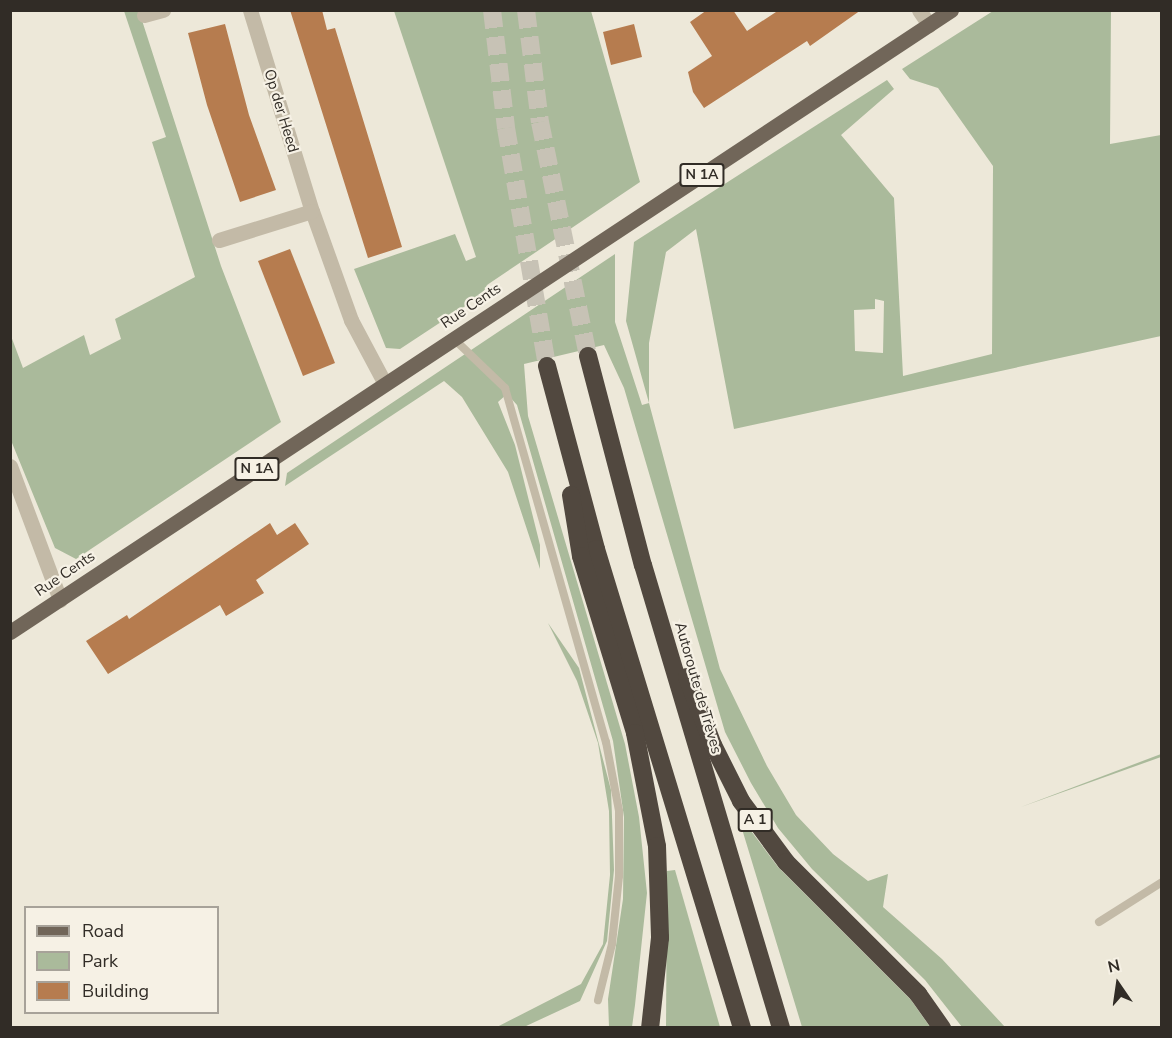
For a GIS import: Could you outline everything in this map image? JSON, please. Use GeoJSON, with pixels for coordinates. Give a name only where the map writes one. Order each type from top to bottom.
{"type":"FeatureCollection","features":[{"type":"Feature","properties":{"kind":"highway","name":"Autoroute de Trèves"},"geometry":{"type":"LineString","coordinates":[[588,356],[643,565],[781,1028]]}},
{"type":"Feature","properties":{"kind":"highway"},"geometry":{"type":"LineString","coordinates":[[547,366],[596,549],[742,1028]]}},
{"type":"Feature","properties":{"kind":"highway"},"geometry":{"type":"LineString","coordinates":[[556,404],[581,556],[635,733],[657,846],[660,938],[650,1028]]}},
{"type":"Feature","properties":{"kind":"highway","name":"A 1"},"geometry":{"type":"LineString","coordinates":[[643,565],[713,745],[741,801],[786,862],[918,993],[942,1028]]}},
{"type":"Feature","properties":{"kind":"main road","name":"Rue Cents"},"geometry":{"type":"LineString","coordinates":[[10,632],[951,10]]}},
{"type":"Feature","properties":{"kind":"street"},"geometry":{"type":"LineString","coordinates":[[144,15],[163,10]]}},
{"type":"Feature","properties":{"kind":"street","name":"Op der Heed"},"geometry":{"type":"LineString","coordinates":[[250,10],[312,211],[351,320],[385,384]]}},
{"type":"Feature","properties":{"kind":"street"},"geometry":{"type":"LineString","coordinates":[[919,10],[929,25]]}},
{"type":"Feature","properties":{"kind":"street"},"geometry":{"type":"LineString","coordinates":[[219,240],[312,211]]}},
{"type":"Feature","properties":{"kind":"street"},"geometry":{"type":"LineString","coordinates":[[10,466],[60,600]]}},
{"type":"Feature","properties":{"kind":"lane"},"geometry":{"type":"LineString","coordinates":[[454,339],[505,388],[606,742],[619,811],[619,876],[612,944],[598,1000]]}},
{"type":"Feature","properties":{"kind":"lane"},"geometry":{"type":"LineString","coordinates":[[1099,922],[1161,882]]}},
{"type":"Feature","properties":{"kind":"green space"},"geometry":{"type":"Polygon","coordinates":[[[124,11],[139,11],[221,266],[281,422],[76,559],[55,548],[10,438],[11,336],[23,368],[84,335],[90,355],[121,339],[115,319],[195,277],[152,142],[166,137],[124,11]]]}},
{"type":"Feature","properties":{"kind":"green space"},"geometry":{"type":"Polygon","coordinates":[[[394,11],[591,11],[640,182],[487,285],[482,295],[400,349],[386,348],[354,269],[455,234],[466,261],[476,257],[394,11]]]}},
{"type":"Feature","properties":{"kind":"green space"},"geometry":{"type":"Polygon","coordinates":[[[993,11],[1111,11],[1110,144],[1161,135],[1161,336],[734,429],[696,229],[666,252],[649,343],[649,403],[626,321],[634,242],[887,80],[894,89],[841,135],[894,198],[903,376],[992,354],[993,166],[938,88],[910,79],[902,69],[993,11]],[[875,299],[875,309],[854,310],[855,351],[883,353],[884,301],[875,299]]]}},
{"type":"Feature","properties":{"kind":"green space"},"geometry":{"type":"Polygon","coordinates":[[[615,254],[615,322],[642,405],[649,403],[720,669],[767,766],[796,815],[833,854],[868,881],[888,874],[883,907],[942,959],[1005,1027],[962,1027],[925,980],[812,869],[778,828],[751,783],[725,732],[624,388],[604,345],[524,364],[528,416],[625,744],[639,817],[647,893],[632,1027],[609,1027],[608,999],[623,899],[624,817],[613,741],[517,405],[507,394],[498,402],[515,445],[540,545],[540,569],[508,472],[462,397],[444,381],[285,486],[287,473],[615,254]]]}},
{"type":"Feature","properties":{"kind":"green space"},"geometry":{"type":"Polygon","coordinates":[[[548,623],[579,668],[611,790],[614,870],[607,941],[580,1001],[524,1027],[495,1028],[581,984],[603,944],[610,875],[609,811],[598,743],[577,681],[548,623]]]}},
{"type":"Feature","properties":{"kind":"green space"},"geometry":{"type":"Polygon","coordinates":[[[1161,754],[1161,757],[1021,807],[1161,754]]]}},
{"type":"Feature","properties":{"kind":"green space"},"geometry":{"type":"Polygon","coordinates":[[[748,827],[778,867],[911,1000],[930,1027],[802,1027],[742,829],[748,827]]]}},
{"type":"Feature","properties":{"kind":"green space"},"geometry":{"type":"Polygon","coordinates":[[[675,870],[720,1027],[666,1028],[667,871],[675,870]]]}},
{"type":"Feature","properties":{"kind":"building"},"geometry":{"type":"Polygon","coordinates":[[[290,10],[322,10],[327,30],[335,28],[402,247],[368,258],[290,10]]]}},
{"type":"Feature","properties":{"kind":"building"},"geometry":{"type":"Polygon","coordinates":[[[707,10],[733,10],[747,31],[779,10],[861,10],[810,46],[807,41],[704,108],[693,92],[688,72],[712,56],[690,22],[707,10]]]}},
{"type":"Feature","properties":{"kind":"building"},"geometry":{"type":"Polygon","coordinates":[[[225,24],[249,115],[276,190],[240,202],[207,105],[188,33],[225,24]]]}},
{"type":"Feature","properties":{"kind":"building"},"geometry":{"type":"Polygon","coordinates":[[[634,24],[642,57],[611,65],[603,32],[634,24]]]}},
{"type":"Feature","properties":{"kind":"building"},"geometry":{"type":"Polygon","coordinates":[[[290,249],[335,363],[303,376],[258,261],[290,249]]]}},
{"type":"Feature","properties":{"kind":"building"},"geometry":{"type":"Polygon","coordinates":[[[270,523],[277,535],[295,523],[309,544],[256,580],[264,593],[226,616],[220,605],[108,674],[86,641],[127,615],[129,619],[270,523]]]}},
{"type":"Feature","properties":{"kind":"tunnel"},"geometry":{"type":"LineString","coordinates":[[492,10],[506,128],[547,366]]}},
{"type":"Feature","properties":{"kind":"tunnel"},"geometry":{"type":"LineString","coordinates":[[526,10],[540,122],[588,356]]}}]}
